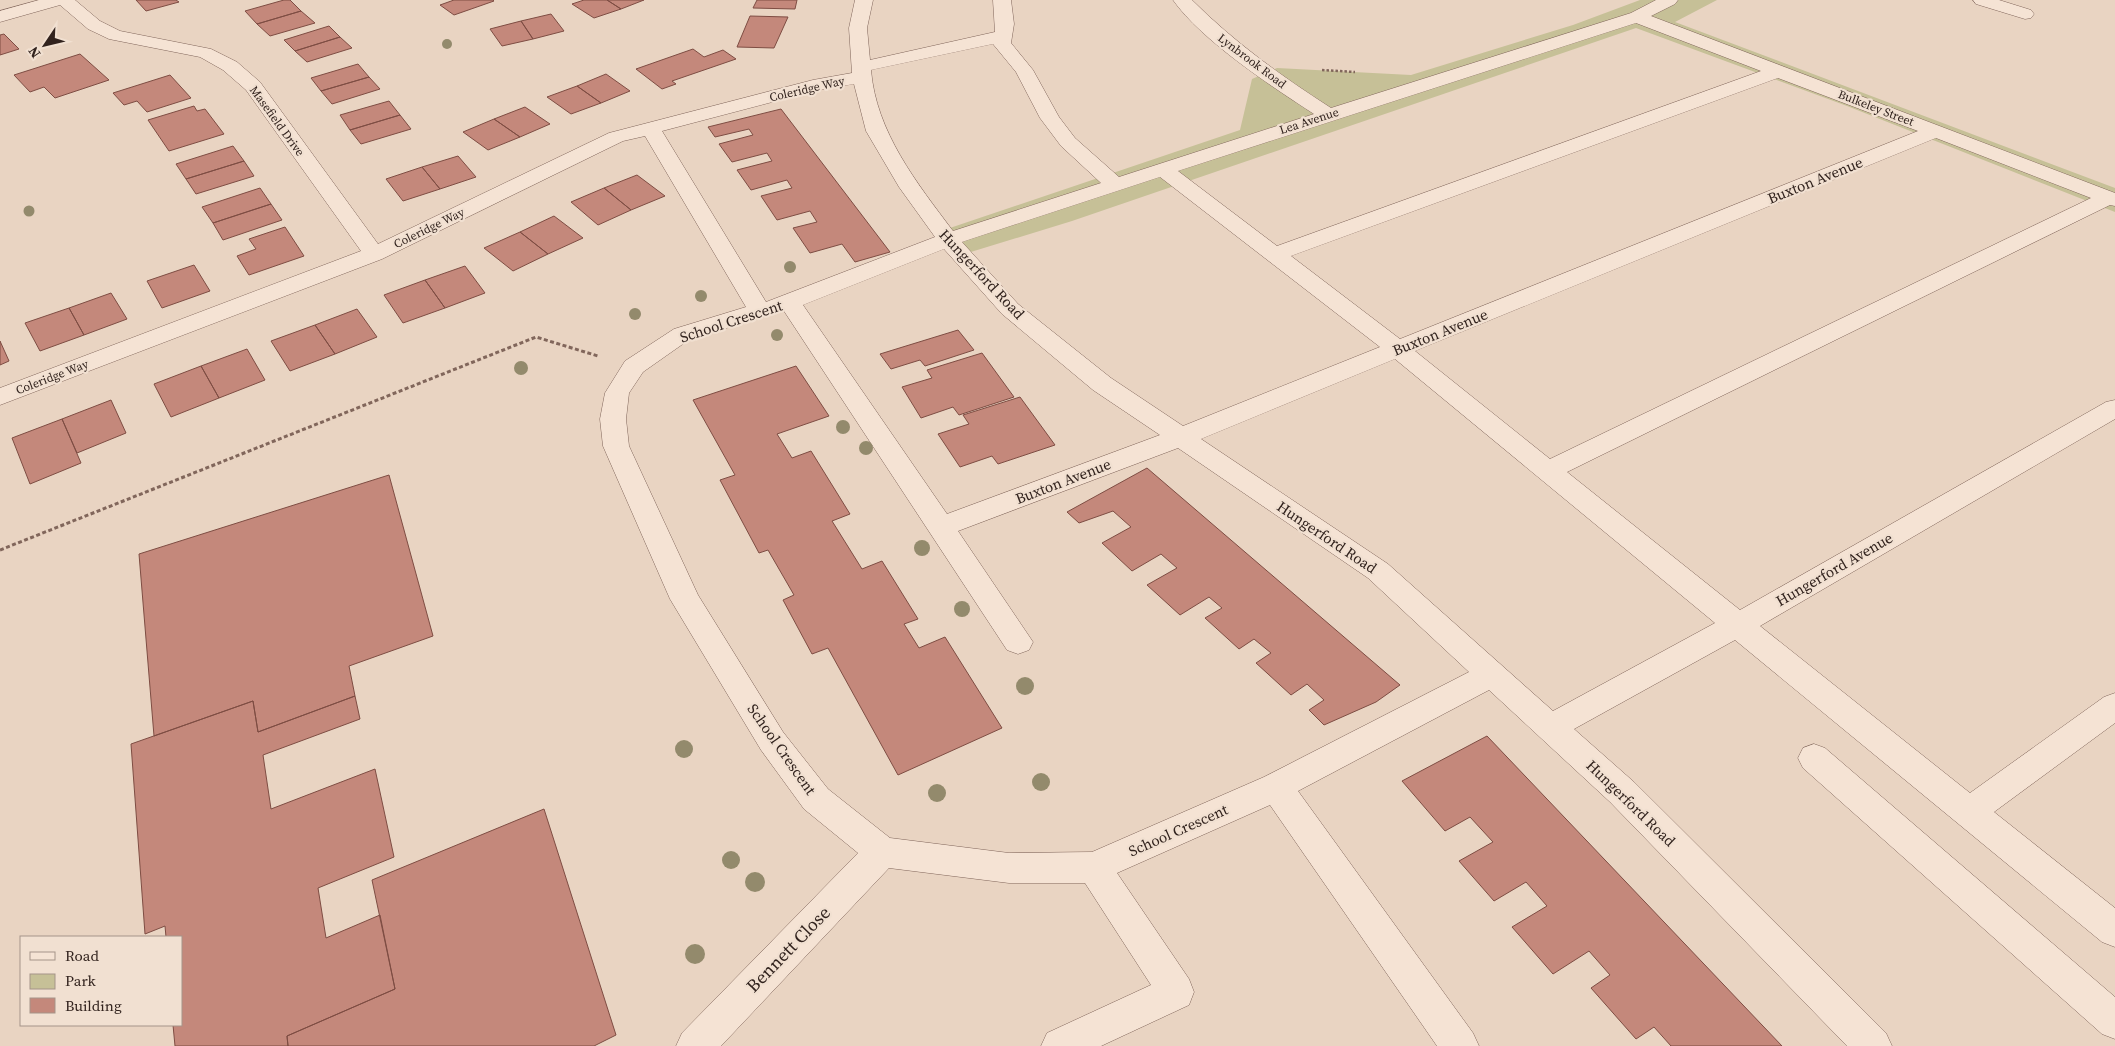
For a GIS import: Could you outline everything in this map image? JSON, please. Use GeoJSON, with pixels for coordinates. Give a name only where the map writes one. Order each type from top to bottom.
{"type":"FeatureCollection","features":[{"type":"Feature","properties":{"kind":"street"},"geometry":{"type":"LineString","coordinates":[[0,17],[58,0]]}},
{"type":"Feature","properties":{"kind":"street","name":"Masefield Drive"},"geometry":{"type":"LineString","coordinates":[[65,0],[94,26],[114,35],[205,53],[230,66],[253,86],[374,254]]}},
{"type":"Feature","properties":{"kind":"street","name":"Hungerford Road"},"geometry":{"type":"LineString","coordinates":[[864,0],[858,28],[861,72],[876,131],[909,187],[948,240],[1010,309],[1102,384],[1378,571],[1622,792],[1873,1046]]}},
{"type":"Feature","properties":{"kind":"street"},"geometry":{"type":"LineString","coordinates":[[1002,0],[1005,24],[1002,44],[1024,70],[1050,118],[1068,142],[1116,185]]}},
{"type":"Feature","properties":{"kind":"street","name":"Lynbrook Road"},"geometry":{"type":"LineString","coordinates":[[1182,0],[1216,36],[1279,83],[1329,115]]}},
{"type":"Feature","properties":{"kind":"street","name":"Lea Avenue"},"geometry":{"type":"LineString","coordinates":[[948,240],[1329,115],[1637,17],[1669,0]]}},
{"type":"Feature","properties":{"kind":"street"},"geometry":{"type":"LineString","coordinates":[[1982,0],[2025,14]]}},
{"type":"Feature","properties":{"kind":"street","name":"Bulkeley Street"},"geometry":{"type":"LineString","coordinates":[[1637,17],[2112,199]]}},
{"type":"Feature","properties":{"kind":"street","name":"Coleridge Way"},"geometry":{"type":"LineString","coordinates":[[0,397],[374,254],[616,137],[1003,36]]}},
{"type":"Feature","properties":{"kind":"street"},"geometry":{"type":"LineString","coordinates":[[1274,255],[1779,71]]}},
{"type":"Feature","properties":{"kind":"street"},"geometry":{"type":"LineString","coordinates":[[650,128],[760,311]]}},
{"type":"Feature","properties":{"kind":"street","name":"Buxton Avenue"},"geometry":{"type":"LineString","coordinates":[[941,527],[1181,437],[1936,131]]}},
{"type":"Feature","properties":{"kind":"street"},"geometry":{"type":"LineString","coordinates":[[1164,170],[1397,349],[1968,813],[2115,930]]}},
{"type":"Feature","properties":{"kind":"street"},"geometry":{"type":"LineString","coordinates":[[1547,471],[2112,199]]}},
{"type":"Feature","properties":{"kind":"street","name":"School Crescent"},"geometry":{"type":"LineString","coordinates":[[948,240],[790,302],[682,334],[634,367],[617,393],[613,419],[616,446],[685,599],[772,740],[816,798],[882,852],[1009,868],[1094,867],[1276,787],[1493,674]]}},
{"type":"Feature","properties":{"kind":"street"},"geometry":{"type":"LineString","coordinates":[[790,302],[1018,642]]}},
{"type":"Feature","properties":{"kind":"street","name":"Hungerford Avenue"},"geometry":{"type":"LineString","coordinates":[[1551,727],[1737,625],[2115,408]]}},
{"type":"Feature","properties":{"kind":"street"},"geometry":{"type":"LineString","coordinates":[[1968,813],[2115,706]]}},
{"type":"Feature","properties":{"kind":"street"},"geometry":{"type":"LineString","coordinates":[[1814,758],[2115,1021]]}},
{"type":"Feature","properties":{"kind":"street"},"geometry":{"type":"LineString","coordinates":[[1276,787],[1460,1046]]}},
{"type":"Feature","properties":{"kind":"street","name":"Bennett Close"},"geometry":{"type":"LineString","coordinates":[[695,1046],[882,852]]}},
{"type":"Feature","properties":{"kind":"street"},"geometry":{"type":"LineString","coordinates":[[1060,1046],[1176,992],[1094,867]]}},
{"type":"Feature","properties":{"kind":"path"},"geometry":{"type":"LineString","coordinates":[[0,550],[536,337],[634,367]]}},
{"type":"Feature","properties":{"kind":"green space"},"geometry":{"type":"Polygon","coordinates":[[[1640,0],[1717,0],[1675,22],[2115,188],[2115,212],[1847,106],[1636,28],[1072,221],[961,255],[941,231],[1240,130],[1252,79],[1277,68],[1411,75],[1573,25],[1640,0]]]}},
{"type":"Feature","properties":{"kind":"building"},"geometry":{"type":"Polygon","coordinates":[[[136,0],[176,0],[179,2],[146,11],[136,0]]]}},
{"type":"Feature","properties":{"kind":"building"},"geometry":{"type":"Polygon","coordinates":[[[290,0],[301,11],[257,24],[245,11],[290,0]]]}},
{"type":"Feature","properties":{"kind":"building"},"geometry":{"type":"Polygon","coordinates":[[[454,0],[494,1],[454,15],[440,5],[454,0]]]}},
{"type":"Feature","properties":{"kind":"building"},"geometry":{"type":"Polygon","coordinates":[[[584,0],[607,0],[621,9],[594,18],[572,4],[584,0]]]}},
{"type":"Feature","properties":{"kind":"building"},"geometry":{"type":"Polygon","coordinates":[[[607,0],[644,0],[621,9],[607,0]]]}},
{"type":"Feature","properties":{"kind":"building"},"geometry":{"type":"Polygon","coordinates":[[[757,0],[797,0],[795,9],[753,8],[757,0]]]}},
{"type":"Feature","properties":{"kind":"building"},"geometry":{"type":"Polygon","coordinates":[[[301,11],[315,23],[270,36],[257,24],[301,11]]]}},
{"type":"Feature","properties":{"kind":"building"},"geometry":{"type":"Polygon","coordinates":[[[551,14],[564,31],[533,39],[521,21],[551,14]]]}},
{"type":"Feature","properties":{"kind":"building"},"geometry":{"type":"Polygon","coordinates":[[[750,16],[788,17],[774,48],[737,47],[750,16]]]}},
{"type":"Feature","properties":{"kind":"building"},"geometry":{"type":"Polygon","coordinates":[[[521,21],[533,39],[502,46],[490,29],[521,21]]]}},
{"type":"Feature","properties":{"kind":"building"},"geometry":{"type":"Polygon","coordinates":[[[329,26],[340,37],[295,51],[284,40],[329,26]]]}},
{"type":"Feature","properties":{"kind":"building"},"geometry":{"type":"Polygon","coordinates":[[[4,34],[19,49],[0,55],[0,35],[4,34]]]}},
{"type":"Feature","properties":{"kind":"building"},"geometry":{"type":"Polygon","coordinates":[[[340,37],[352,48],[307,62],[295,51],[340,37]]]}},
{"type":"Feature","properties":{"kind":"building"},"geometry":{"type":"Polygon","coordinates":[[[693,49],[704,57],[723,50],[736,59],[672,81],[676,84],[662,89],[636,69],[693,49]]]}},
{"type":"Feature","properties":{"kind":"building"},"geometry":{"type":"Polygon","coordinates":[[[80,54],[109,80],[55,98],[44,87],[30,92],[14,75],[80,54]]]}},
{"type":"Feature","properties":{"kind":"building"},"geometry":{"type":"Polygon","coordinates":[[[358,64],[369,77],[321,91],[311,78],[358,64]]]}},
{"type":"Feature","properties":{"kind":"building"},"geometry":{"type":"Polygon","coordinates":[[[606,74],[630,91],[601,103],[577,86],[606,74]]]}},
{"type":"Feature","properties":{"kind":"building"},"geometry":{"type":"Polygon","coordinates":[[[170,75],[191,98],[147,112],[137,101],[124,105],[113,93],[170,75]]]}},
{"type":"Feature","properties":{"kind":"building"},"geometry":{"type":"Polygon","coordinates":[[[369,77],[380,89],[332,104],[321,91],[369,77]]]}},
{"type":"Feature","properties":{"kind":"building"},"geometry":{"type":"Polygon","coordinates":[[[577,86],[601,103],[571,114],[547,97],[577,86]]]}},
{"type":"Feature","properties":{"kind":"building"},"geometry":{"type":"Polygon","coordinates":[[[389,101],[400,115],[350,130],[340,115],[389,101]]]}},
{"type":"Feature","properties":{"kind":"building"},"geometry":{"type":"Polygon","coordinates":[[[194,106],[197,111],[205,109],[224,134],[169,151],[148,120],[194,106]]]}},
{"type":"Feature","properties":{"kind":"building"},"geometry":{"type":"Polygon","coordinates":[[[525,107],[550,124],[520,137],[494,119],[525,107]]]}},
{"type":"Feature","properties":{"kind":"building"},"geometry":{"type":"Polygon","coordinates":[[[781,109],[890,252],[855,262],[842,244],[810,253],[793,228],[817,222],[810,211],[777,220],[761,196],[792,188],[787,180],[751,190],[737,170],[772,161],[767,153],[732,162],[719,144],[753,135],[749,129],[715,137],[708,127],[781,109]]]}},
{"type":"Feature","properties":{"kind":"building"},"geometry":{"type":"Polygon","coordinates":[[[400,115],[411,129],[361,144],[350,130],[400,115]]]}},
{"type":"Feature","properties":{"kind":"building"},"geometry":{"type":"Polygon","coordinates":[[[494,119],[520,137],[488,150],[463,132],[494,119]]]}},
{"type":"Feature","properties":{"kind":"building"},"geometry":{"type":"Polygon","coordinates":[[[233,146],[244,161],[186,179],[176,164],[233,146]]]}},
{"type":"Feature","properties":{"kind":"building"},"geometry":{"type":"Polygon","coordinates":[[[458,156],[476,177],[440,189],[422,167],[458,156]]]}},
{"type":"Feature","properties":{"kind":"building"},"geometry":{"type":"Polygon","coordinates":[[[244,161],[254,176],[196,194],[186,179],[244,161]]]}},
{"type":"Feature","properties":{"kind":"building"},"geometry":{"type":"Polygon","coordinates":[[[422,167],[440,189],[403,201],[386,179],[422,167]]]}},
{"type":"Feature","properties":{"kind":"building"},"geometry":{"type":"Polygon","coordinates":[[[637,175],[665,196],[631,210],[604,188],[637,175]]]}},
{"type":"Feature","properties":{"kind":"building"},"geometry":{"type":"Polygon","coordinates":[[[260,188],[271,204],[213,223],[202,207],[260,188]]]}},
{"type":"Feature","properties":{"kind":"building"},"geometry":{"type":"Polygon","coordinates":[[[604,188],[631,210],[598,225],[571,202],[604,188]]]}},
{"type":"Feature","properties":{"kind":"building"},"geometry":{"type":"Polygon","coordinates":[[[271,204],[282,220],[223,240],[213,223],[271,204]]]}},
{"type":"Feature","properties":{"kind":"building"},"geometry":{"type":"Polygon","coordinates":[[[554,216],[583,238],[548,254],[520,232],[554,216]]]}},
{"type":"Feature","properties":{"kind":"building"},"geometry":{"type":"Polygon","coordinates":[[[285,227],[304,256],[249,275],[237,256],[256,249],[249,239],[285,227]]]}},
{"type":"Feature","properties":{"kind":"building"},"geometry":{"type":"Polygon","coordinates":[[[520,232],[548,254],[513,271],[484,248],[520,232]]]}},
{"type":"Feature","properties":{"kind":"building"},"geometry":{"type":"Polygon","coordinates":[[[194,265],[210,291],[162,308],[147,281],[194,265]]]}},
{"type":"Feature","properties":{"kind":"building"},"geometry":{"type":"Polygon","coordinates":[[[465,266],[485,293],[445,308],[425,280],[465,266]]]}},
{"type":"Feature","properties":{"kind":"building"},"geometry":{"type":"Polygon","coordinates":[[[425,280],[445,308],[403,323],[384,295],[425,280]]]}},
{"type":"Feature","properties":{"kind":"building"},"geometry":{"type":"Polygon","coordinates":[[[111,293],[127,319],[84,335],[69,308],[111,293]]]}},
{"type":"Feature","properties":{"kind":"building"},"geometry":{"type":"Polygon","coordinates":[[[69,308],[84,335],[40,351],[25,323],[69,308]]]}},
{"type":"Feature","properties":{"kind":"building"},"geometry":{"type":"Polygon","coordinates":[[[357,309],[377,337],[335,354],[315,325],[357,309]]]}},
{"type":"Feature","properties":{"kind":"building"},"geometry":{"type":"Polygon","coordinates":[[[315,325],[335,354],[290,371],[271,341],[315,325]]]}},
{"type":"Feature","properties":{"kind":"building"},"geometry":{"type":"Polygon","coordinates":[[[958,330],[974,350],[925,366],[920,360],[891,369],[880,354],[958,330]]]}},
{"type":"Feature","properties":{"kind":"building"},"geometry":{"type":"Polygon","coordinates":[[[0,341],[9,361],[0,365],[0,341]]]}},
{"type":"Feature","properties":{"kind":"building"},"geometry":{"type":"Polygon","coordinates":[[[247,349],[265,380],[219,398],[201,366],[247,349]]]}},
{"type":"Feature","properties":{"kind":"building"},"geometry":{"type":"Polygon","coordinates":[[[982,353],[1014,397],[959,415],[953,407],[921,418],[902,387],[932,378],[927,370],[982,353]]]}},
{"type":"Feature","properties":{"kind":"building"},"geometry":{"type":"Polygon","coordinates":[[[201,366],[219,398],[171,417],[154,384],[201,366]]]}},
{"type":"Feature","properties":{"kind":"building"},"geometry":{"type":"Polygon","coordinates":[[[796,366],[829,416],[777,434],[792,458],[811,451],[850,514],[832,521],[862,569],[882,561],[918,619],[904,624],[919,648],[945,637],[1002,728],[898,775],[828,648],[812,654],[783,600],[794,595],[768,550],[759,553],[720,480],[735,475],[693,400],[796,366]]]}},
{"type":"Feature","properties":{"kind":"building"},"geometry":{"type":"Polygon","coordinates":[[[1020,397],[1055,445],[998,464],[992,456],[960,467],[938,434],[969,424],[963,415],[1020,397]]]}},
{"type":"Feature","properties":{"kind":"building"},"geometry":{"type":"Polygon","coordinates":[[[111,400],[126,433],[77,453],[62,419],[111,400]]]}},
{"type":"Feature","properties":{"kind":"building"},"geometry":{"type":"Polygon","coordinates":[[[62,419],[81,463],[30,484],[12,438],[62,419]]]}},
{"type":"Feature","properties":{"kind":"building"},"geometry":{"type":"Polygon","coordinates":[[[1147,468],[1400,685],[1376,702],[1324,725],[1309,710],[1324,700],[1307,684],[1291,695],[1256,663],[1271,653],[1254,639],[1239,649],[1205,618],[1222,608],[1209,597],[1180,615],[1147,585],[1177,568],[1161,554],[1132,571],[1102,543],[1131,527],[1113,511],[1079,523],[1067,512],[1147,468]]]}},
{"type":"Feature","properties":{"kind":"building"},"geometry":{"type":"Polygon","coordinates":[[[389,475],[433,636],[349,666],[355,696],[258,732],[253,701],[154,736],[139,554],[389,475]]]}},
{"type":"Feature","properties":{"kind":"building"},"geometry":{"type":"Polygon","coordinates":[[[355,696],[360,719],[263,755],[271,809],[375,769],[394,857],[318,888],[326,938],[380,915],[395,989],[287,1036],[288,1046],[175,1046],[173,1026],[182,1026],[182,936],[166,936],[165,926],[145,934],[131,744],[253,701],[258,732],[355,696]]]}},
{"type":"Feature","properties":{"kind":"building"},"geometry":{"type":"Polygon","coordinates":[[[1487,736],[1782,1046],[1671,1046],[1654,1027],[1636,1039],[1591,988],[1610,975],[1589,951],[1553,974],[1512,927],[1547,906],[1526,882],[1494,901],[1459,861],[1493,842],[1470,817],[1445,831],[1402,781],[1487,736]]]}},
{"type":"Feature","properties":{"kind":"building"},"geometry":{"type":"Polygon","coordinates":[[[544,809],[616,1035],[594,1046],[288,1046],[287,1036],[395,989],[372,880],[544,809]]]}}]}
